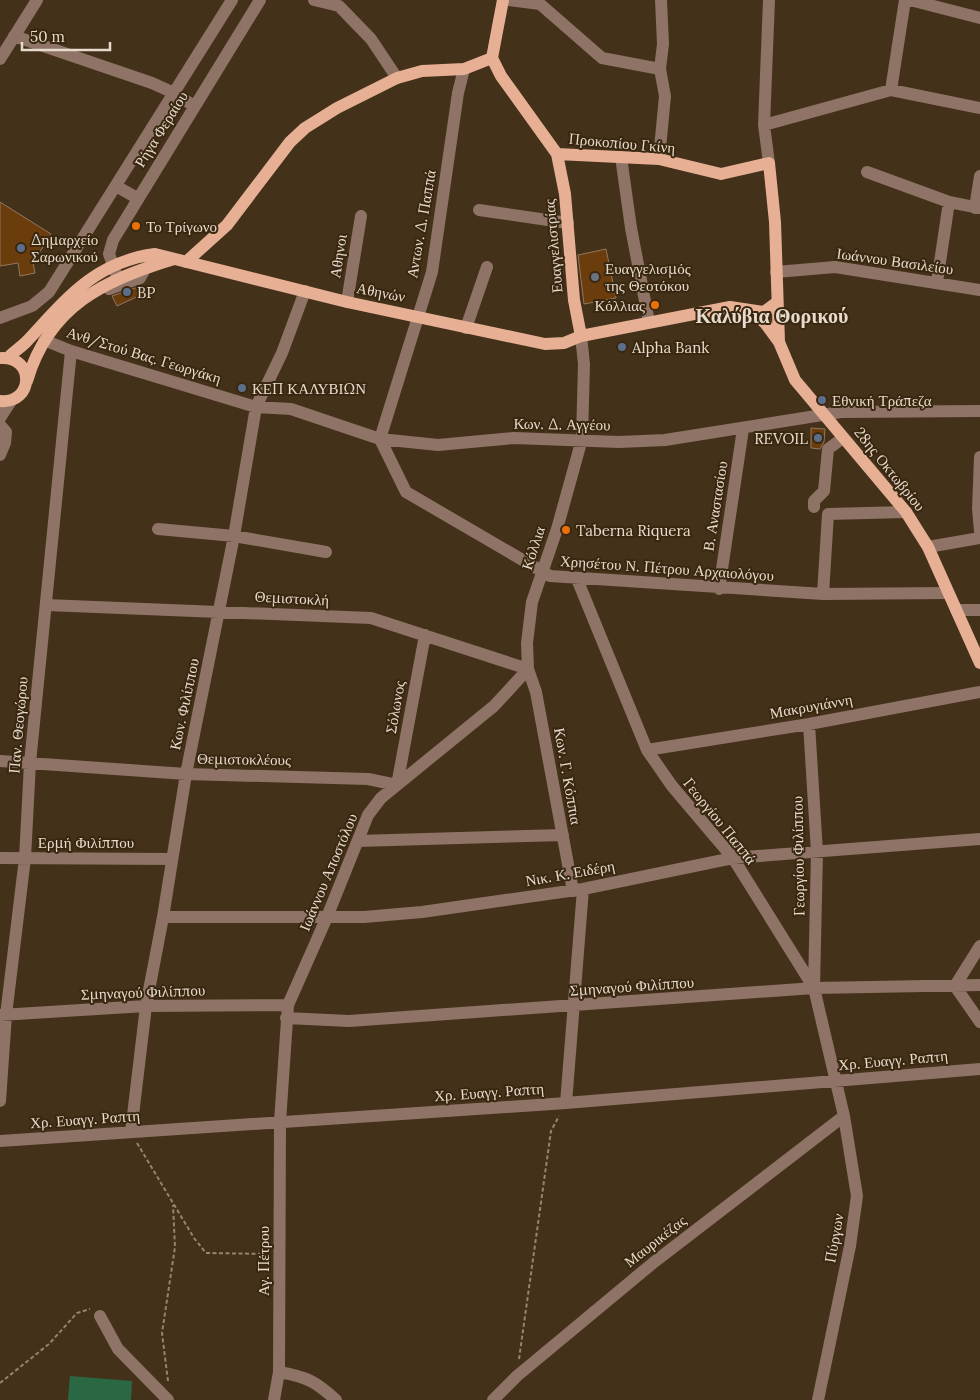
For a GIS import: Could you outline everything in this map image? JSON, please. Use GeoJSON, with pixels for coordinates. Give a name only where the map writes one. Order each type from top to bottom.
{"type":"FeatureCollection","features":[{"type":"Feature","properties":{"kind":"main road"},"geometry":{"type":"LineString","coordinates":[[5,401],[19,397],[24,390],[35,354],[44,340],[72,308],[87,295],[118,279],[145,269],[180,261],[228,225],[290,142],[305,128],[337,108],[397,78],[422,71],[464,69],[492,58],[503,0]]}},
{"type":"Feature","properties":{"kind":"main road","name":"Προκοπίου Γκίνη"},"geometry":{"type":"LineString","coordinates":[[492,58],[501,76],[556,154],[660,159],[721,174],[768,163]]}},
{"type":"Feature","properties":{"kind":"main road","name":"Ευαγγελιστρίας"},"geometry":{"type":"LineString","coordinates":[[556,154],[566,194],[574,300],[581,336]]}},
{"type":"Feature","properties":{"kind":"main road"},"geometry":{"type":"LineString","coordinates":[[768,163],[775,222],[776,303],[779,342]]}},
{"type":"Feature","properties":{"kind":"main road","name":"Αθηνών"},"geometry":{"type":"LineString","coordinates":[[4,358],[27,341],[72,292],[92,276],[138,256],[155,254],[166,255],[180,261],[347,302],[545,344],[564,343],[581,336],[730,307],[747,308],[752,311]]}},
{"type":"Feature","properties":{"kind":"main road"},"geometry":{"type":"LineString","coordinates":[[752,311],[764,312],[776,303]]}},
{"type":"Feature","properties":{"kind":"main road","name":"28ης Οκτωβρίου"},"geometry":{"type":"LineString","coordinates":[[752,311],[765,323],[779,342],[795,380],[906,512],[928,547],[980,663]]}},
{"type":"Feature","properties":{"kind":"main road"},"geometry":{"type":"LineString","coordinates":[[4,358],[21,365],[27,381]]}},
{"type":"Feature","properties":{"kind":"street"},"geometry":{"type":"LineString","coordinates":[[0,59],[37,0]]}},
{"type":"Feature","properties":{"kind":"street"},"geometry":{"type":"LineString","coordinates":[[0,318],[32,306],[49,292],[232,0]]}},
{"type":"Feature","properties":{"kind":"street","name":"Ρήγα Φεραίου"},"geometry":{"type":"LineString","coordinates":[[118,279],[110,254],[111,243],[260,0]]}},
{"type":"Feature","properties":{"kind":"street"},"geometry":{"type":"LineString","coordinates":[[314,0],[339,6],[371,39],[397,78]]}},
{"type":"Feature","properties":{"kind":"street"},"geometry":{"type":"LineString","coordinates":[[509,0],[540,4],[602,58],[660,69]]}},
{"type":"Feature","properties":{"kind":"street"},"geometry":{"type":"LineString","coordinates":[[660,0],[663,44],[660,69],[665,96],[660,159]]}},
{"type":"Feature","properties":{"kind":"street"},"geometry":{"type":"LineString","coordinates":[[768,163],[764,124],[769,0]]}},
{"type":"Feature","properties":{"kind":"street"},"geometry":{"type":"LineString","coordinates":[[891,90],[905,0]]}},
{"type":"Feature","properties":{"kind":"street"},"geometry":{"type":"LineString","coordinates":[[910,0],[980,18]]}},
{"type":"Feature","properties":{"kind":"street"},"geometry":{"type":"LineString","coordinates":[[14,36],[152,83],[174,93],[194,106]]}},
{"type":"Feature","properties":{"kind":"street","name":"Αντων. Δ. Παππά"},"geometry":{"type":"LineString","coordinates":[[380,439],[432,272],[457,102],[464,69]]}},
{"type":"Feature","properties":{"kind":"street"},"geometry":{"type":"LineString","coordinates":[[764,124],[891,90],[980,108]]}},
{"type":"Feature","properties":{"kind":"street"},"geometry":{"type":"LineString","coordinates":[[621,157],[631,228],[649,322]]}},
{"type":"Feature","properties":{"kind":"street"},"geometry":{"type":"LineString","coordinates":[[867,172],[949,202],[978,208],[980,176]]}},
{"type":"Feature","properties":{"kind":"street"},"geometry":{"type":"LineString","coordinates":[[116,186],[137,198]]}},
{"type":"Feature","properties":{"kind":"street"},"geometry":{"type":"LineString","coordinates":[[937,282],[949,202]]}},
{"type":"Feature","properties":{"kind":"street"},"geometry":{"type":"LineString","coordinates":[[479,210],[568,223]]}},
{"type":"Feature","properties":{"kind":"street","name":"Αθηνοι"},"geometry":{"type":"LineString","coordinates":[[347,302],[361,216]]}},
{"type":"Feature","properties":{"kind":"street"},"geometry":{"type":"LineString","coordinates":[[466,328],[487,267]]}},
{"type":"Feature","properties":{"kind":"street","name":"Ιωάννου Βασιλείου"},"geometry":{"type":"LineString","coordinates":[[776,272],[834,267],[980,290]]}},
{"type":"Feature","properties":{"kind":"street"},"geometry":{"type":"LineString","coordinates":[[102,286],[111,289],[140,278],[145,269]]}},
{"type":"Feature","properties":{"kind":"street","name":"Κων. Φιλίππου"},"geometry":{"type":"LineString","coordinates":[[131,1132],[146,1006],[163,917],[186,774],[220,611],[256,407],[282,353],[305,291]]}},
{"type":"Feature","properties":{"kind":"street","name":"Κόλλια"},"geometry":{"type":"LineString","coordinates":[[528,669],[527,643],[532,602],[582,440],[584,364],[581,336]]}},
{"type":"Feature","properties":{"kind":"street","name":"Ανθ/Στού Βας. Γεωργάκη"},"geometry":{"type":"LineString","coordinates":[[44,340],[71,352],[256,407],[291,409],[380,439]]}},
{"type":"Feature","properties":{"kind":"street","name":"Παν. Θεογώρου"},"geometry":{"type":"LineString","coordinates":[[0,1101],[3,1015],[25,858],[30,763],[71,352]]}},
{"type":"Feature","properties":{"kind":"street"},"geometry":{"type":"LineString","coordinates":[[0,418],[5,401]]}},
{"type":"Feature","properties":{"kind":"street","name":"Κων. Δ. Αγγέου"},"geometry":{"type":"LineString","coordinates":[[380,439],[438,445],[514,438],[619,442],[665,440],[841,412],[980,411]]}},
{"type":"Feature","properties":{"kind":"street"},"geometry":{"type":"LineString","coordinates":[[0,425],[6,432],[0,455]]}},
{"type":"Feature","properties":{"kind":"street","name":"Β. Αναστασίου"},"geometry":{"type":"LineString","coordinates":[[719,589],[743,429]]}},
{"type":"Feature","properties":{"kind":"street"},"geometry":{"type":"LineString","coordinates":[[814,507],[814,501],[824,491],[828,449],[843,438]]}},
{"type":"Feature","properties":{"kind":"street","name":"Χρησέτου Ν. Πέτρου Αρχαιολόγου"},"geometry":{"type":"LineString","coordinates":[[380,439],[406,492],[550,576],[719,589],[822,594],[948,593]]}},
{"type":"Feature","properties":{"kind":"street"},"geometry":{"type":"LineString","coordinates":[[980,457],[978,509],[980,531]]}},
{"type":"Feature","properties":{"kind":"street"},"geometry":{"type":"LineString","coordinates":[[822,594],[828,514],[906,512]]}},
{"type":"Feature","properties":{"kind":"street"},"geometry":{"type":"LineString","coordinates":[[158,529],[234,536],[326,552]]}},
{"type":"Feature","properties":{"kind":"street"},"geometry":{"type":"LineString","coordinates":[[928,547],[980,538]]}},
{"type":"Feature","properties":{"kind":"street","name":"Γεωργίου Παππά"},"geometry":{"type":"LineString","coordinates":[[577,579],[647,750],[672,786],[733,858],[814,988],[834,1082]]}},
{"type":"Feature","properties":{"kind":"street","name":"Θεμιστοκλή"},"geometry":{"type":"LineString","coordinates":[[46,605],[371,618],[528,669]]}},
{"type":"Feature","properties":{"kind":"street"},"geometry":{"type":"LineString","coordinates":[[956,610],[980,610]]}},
{"type":"Feature","properties":{"kind":"street","name":"Σόλωνος"},"geometry":{"type":"LineString","coordinates":[[397,785],[425,635]]}},
{"type":"Feature","properties":{"kind":"street","name":"Ιωάννου Αποστόλου"},"geometry":{"type":"LineString","coordinates":[[280,1122],[287,1012],[368,816],[381,798],[494,706],[528,669]]}},
{"type":"Feature","properties":{"kind":"street","name":"Κων. Γ. Κόππια"},"geometry":{"type":"LineString","coordinates":[[528,669],[536,692],[563,836],[578,890],[573,1006],[566,1103]]}},
{"type":"Feature","properties":{"kind":"street","name":"Μακρυγιάννη"},"geometry":{"type":"LineString","coordinates":[[647,750],[809,724],[980,692]]}},
{"type":"Feature","properties":{"kind":"street","name":"Γεωργίου Φιλίππου"},"geometry":{"type":"LineString","coordinates":[[809,724],[817,852],[814,988]]}},
{"type":"Feature","properties":{"kind":"street","name":"Θεμιστοκλέους"},"geometry":{"type":"LineString","coordinates":[[0,761],[186,774],[368,779],[397,785]]}},
{"type":"Feature","properties":{"kind":"street"},"geometry":{"type":"LineString","coordinates":[[358,841],[563,836]]}},
{"type":"Feature","properties":{"kind":"street","name":"Νικ. Κ. Ειδέρη"},"geometry":{"type":"LineString","coordinates":[[163,917],[364,917],[422,912],[578,890],[733,858],[980,840]]}},
{"type":"Feature","properties":{"kind":"street","name":"Ερμή Φιλίππου"},"geometry":{"type":"LineString","coordinates":[[0,858],[172,858]]}},
{"type":"Feature","properties":{"kind":"street"},"geometry":{"type":"LineString","coordinates":[[980,946],[955,986],[980,1022]]}},
{"type":"Feature","properties":{"kind":"street","name":"Σμηναγού Φιλίππου"},"geometry":{"type":"LineString","coordinates":[[3,1015],[146,1006],[287,1012],[349,1021],[814,988],[980,985]]}},
{"type":"Feature","properties":{"kind":"street","name":"Χρ. Ευαγγ. Ραπτη"},"geometry":{"type":"LineString","coordinates":[[0,1141],[566,1103],[980,1069]]}},
{"type":"Feature","properties":{"kind":"street","name":"Πύργων"},"geometry":{"type":"LineString","coordinates":[[818,1400],[850,1246],[857,1196],[844,1116],[834,1082]]}},
{"type":"Feature","properties":{"kind":"street","name":"Μαυρικέζας"},"geometry":{"type":"LineString","coordinates":[[493,1400],[517,1376],[653,1262],[844,1116]]}},
{"type":"Feature","properties":{"kind":"street","name":"Αγ. Πέτρου"},"geometry":{"type":"LineString","coordinates":[[274,1400],[280,1372],[280,1122]]}},
{"type":"Feature","properties":{"kind":"street"},"geometry":{"type":"LineString","coordinates":[[100,1316],[118,1349],[168,1400]]}},
{"type":"Feature","properties":{"kind":"street"},"geometry":{"type":"LineString","coordinates":[[280,1372],[306,1376],[317,1382],[336,1400]]}},
{"type":"Feature","properties":{"kind":"path"},"geometry":{"type":"LineString","coordinates":[[517,1376],[550,1131],[566,1103]]}},
{"type":"Feature","properties":{"kind":"path"},"geometry":{"type":"LineString","coordinates":[[131,1132],[194,1238],[206,1253],[279,1255]]}},
{"type":"Feature","properties":{"kind":"path"},"geometry":{"type":"LineString","coordinates":[[168,1384],[167,1359],[162,1333],[175,1247],[173,1202]]}},
{"type":"Feature","properties":{"kind":"path"},"geometry":{"type":"LineString","coordinates":[[0,1383],[49,1344],[77,1313],[90,1309],[100,1316]]}},
{"type":"Feature","properties":{"kind":"green space"},"geometry":{"type":"Polygon","coordinates":[[[70,1376],[132,1381],[131,1400],[68,1400],[70,1376]]]}},
{"type":"Feature","properties":{"kind":"building","name":"Δημαρχείο Σαρωνικού"},"geometry":{"type":"Polygon","coordinates":[[[0,202],[51,234],[33,263],[35,273],[20,276],[18,263],[0,266],[0,202]]]}},
{"type":"Feature","properties":{"kind":"building","name":"Ευαγγελισμός της Θεοτόκου"},"geometry":{"type":"Polygon","coordinates":[[[606,249],[616,298],[584,304],[578,255],[606,249]]]}},
{"type":"Feature","properties":{"kind":"building"},"geometry":{"type":"Polygon","coordinates":[[[141,286],[145,293],[117,306],[112,296],[141,286]]]}},
{"type":"Feature","properties":{"kind":"building","name":"REVOIL"},"geometry":{"type":"Polygon","coordinates":[[[811,428],[825,429],[824,442],[820,449],[811,448],[811,428]]]}},
{"type":"Feature","properties":{"kind":"place","name":"Το Τρίγωνο"},"geometry":{"type":"Point","coordinates":[136,226]}},
{"type":"Feature","properties":{"kind":"place","name":"Δημαρχείο Σαρωνικού"},"geometry":{"type":"Point","coordinates":[21,248]}},
{"type":"Feature","properties":{"kind":"place","name":"Ευαγγελισμός της Θεοτόκου"},"geometry":{"type":"Point","coordinates":[595,277]}},
{"type":"Feature","properties":{"kind":"place","name":"BP"},"geometry":{"type":"Point","coordinates":[127,292]}},
{"type":"Feature","properties":{"kind":"place","name":"Κόλλιας"},"geometry":{"type":"Point","coordinates":[655,305]}},
{"type":"Feature","properties":{"kind":"place","name":"Alpha Bank"},"geometry":{"type":"Point","coordinates":[622,347]}},
{"type":"Feature","properties":{"kind":"place","name":"ΚΕΠ ΚΑΛΥΒΙΩΝ"},"geometry":{"type":"Point","coordinates":[242,388]}},
{"type":"Feature","properties":{"kind":"place","name":"Εθνική Τράπεζα"},"geometry":{"type":"Point","coordinates":[822,400]}},
{"type":"Feature","properties":{"kind":"place","name":"REVOIL"},"geometry":{"type":"Point","coordinates":[818,438]}},
{"type":"Feature","properties":{"kind":"place","name":"Taberna Riquera"},"geometry":{"type":"Point","coordinates":[566,530]}},
{"type":"Feature","properties":{"kind":"district","name":"Καλύβια Θορικού"},"geometry":{"type":"Point","coordinates":[772,315]}}]}
